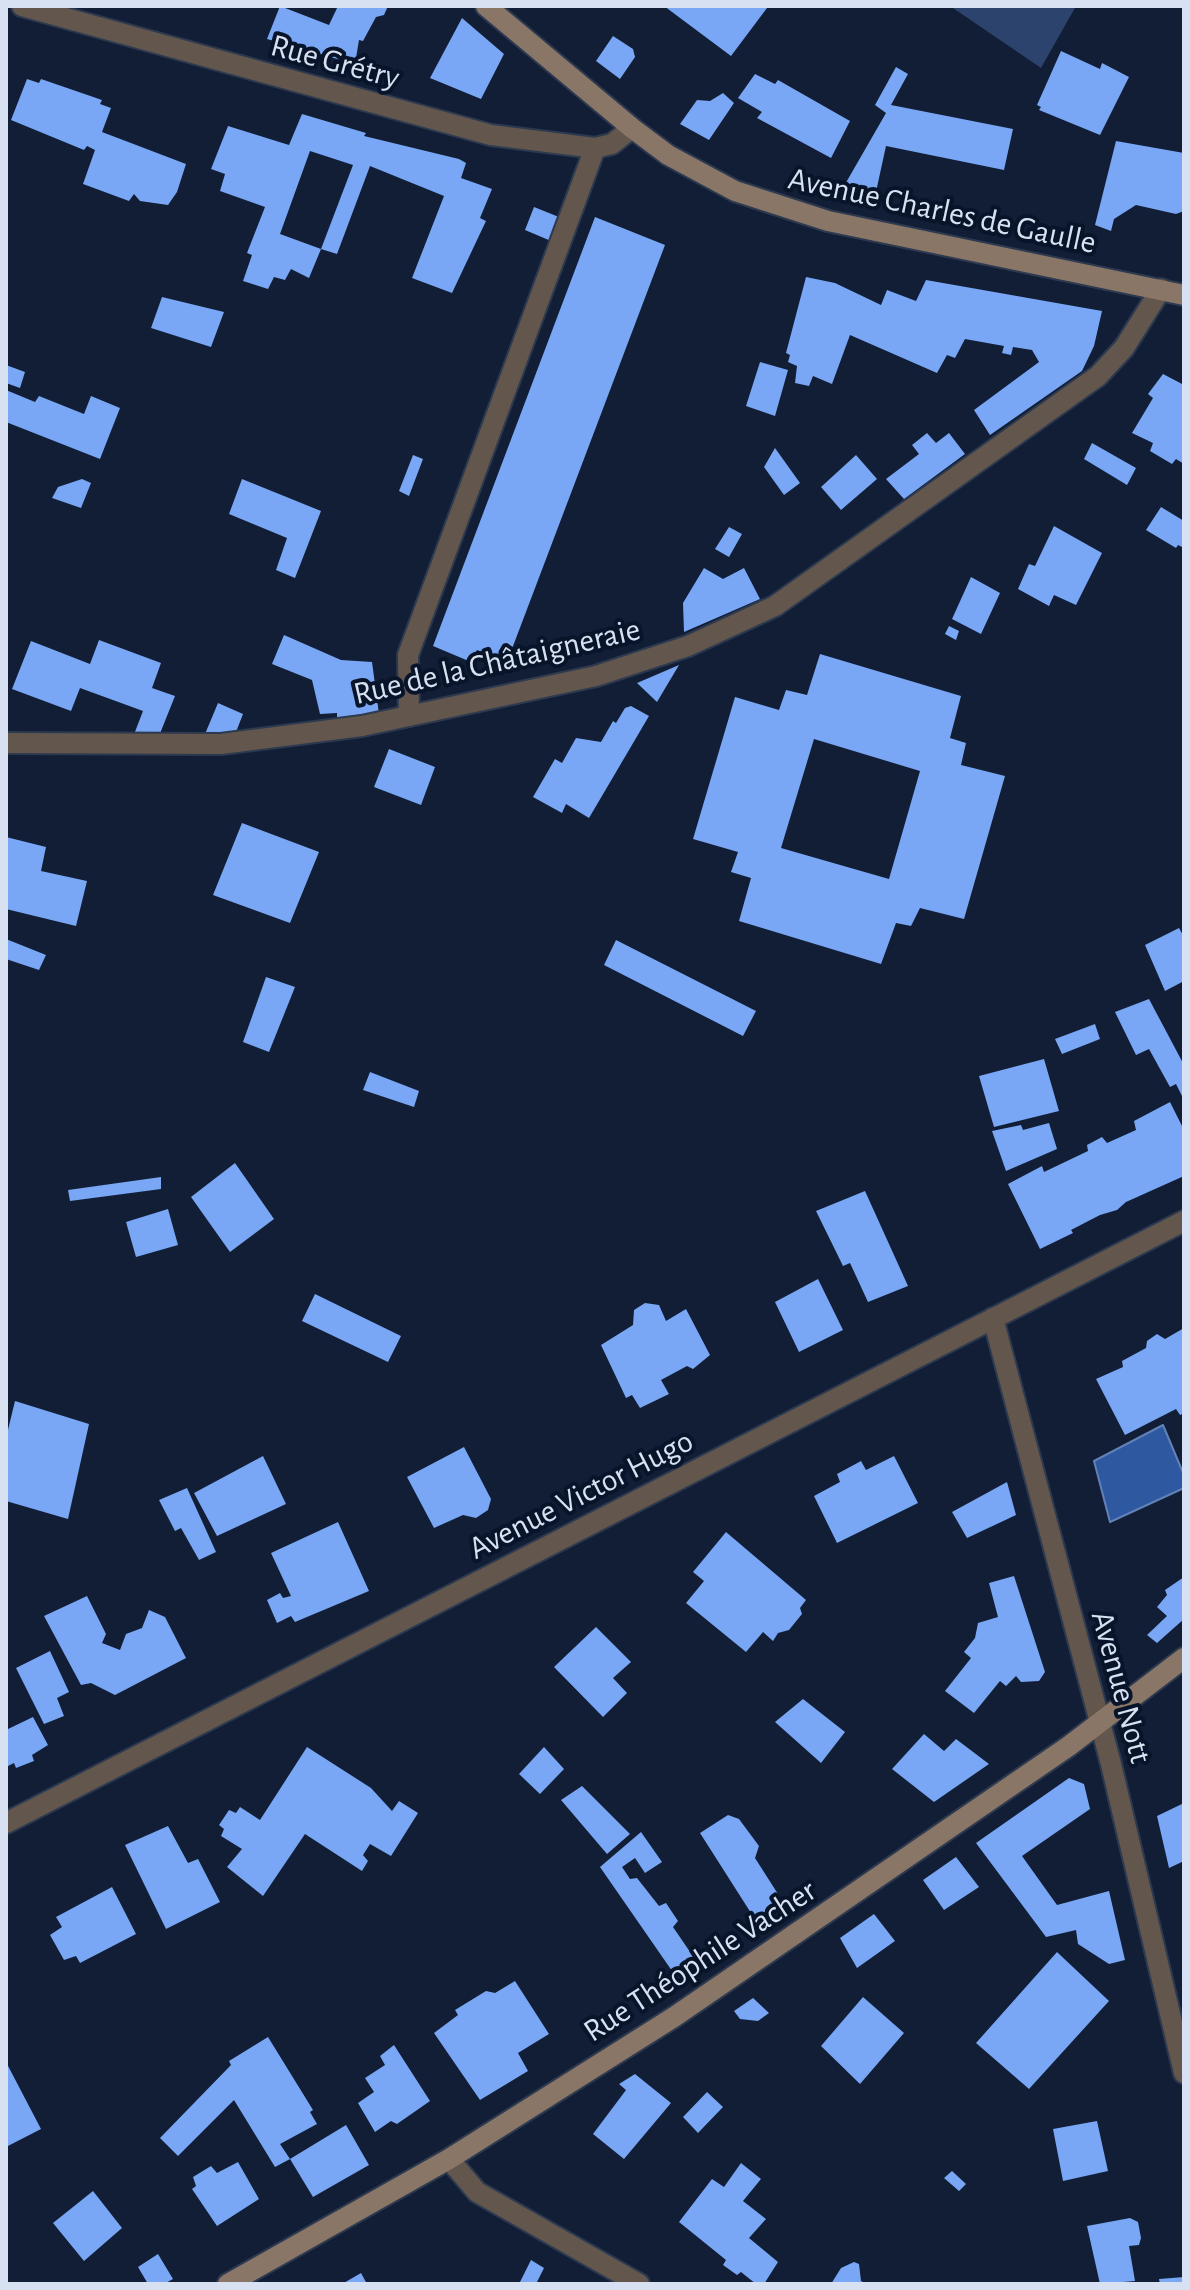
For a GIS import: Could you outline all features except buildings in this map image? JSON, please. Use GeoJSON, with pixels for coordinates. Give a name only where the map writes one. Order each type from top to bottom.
{"type":"FeatureCollection","features":[{"type":"Feature","properties":{"kind":"main road","name":"Avenue Charles de Gaulle"},"geometry":{"type":"LineString","coordinates":[[486,6],[632,128],[700,174],[776,206],[828,221],[1184,295]]}},
{"type":"Feature","properties":{"kind":"main road","name":"Rue Théophile Vacher"},"geometry":{"type":"LineString","coordinates":[[228,2284],[449,2159],[674,2017],[1099,1724],[1184,1658]]}},
{"type":"Feature","properties":{"kind":"street","name":"Rue Grétry"},"geometry":{"type":"LineString","coordinates":[[22,6],[491,135],[595,148]]}},
{"type":"Feature","properties":{"kind":"street"},"geometry":{"type":"LineString","coordinates":[[409,716],[408,655],[595,148],[612,144],[632,128]]}},
{"type":"Feature","properties":{"kind":"street","name":"Rue de la Châtaigneraie"},"geometry":{"type":"LineString","coordinates":[[6,743],[221,744],[409,716],[596,676],[688,646],[775,606],[1098,376],[1124,348],[1161,289]]}},
{"type":"Feature","properties":{"kind":"street","name":"Avenue Victor Hugo"},"geometry":{"type":"LineString","coordinates":[[6,1823],[1184,1221]]}},
{"type":"Feature","properties":{"kind":"street","name":"Avenue Nott"},"geometry":{"type":"LineString","coordinates":[[993,1318],[1099,1724],[1184,2073]]}},
{"type":"Feature","properties":{"kind":"street"},"geometry":{"type":"LineString","coordinates":[[449,2159],[477,2192],[639,2284]]}},
{"type":"Feature","properties":{"kind":"shaded area"},"geometry":{"type":"Polygon","coordinates":[[[950,6],[1076,6],[1041,68],[950,6]]]}},
{"type":"Feature","properties":{"kind":"shaded area"},"geometry":{"type":"Polygon","coordinates":[[[1163,1425],[1184,1475],[1184,1488],[1110,1522],[1094,1461],[1163,1425]]]}}]}
